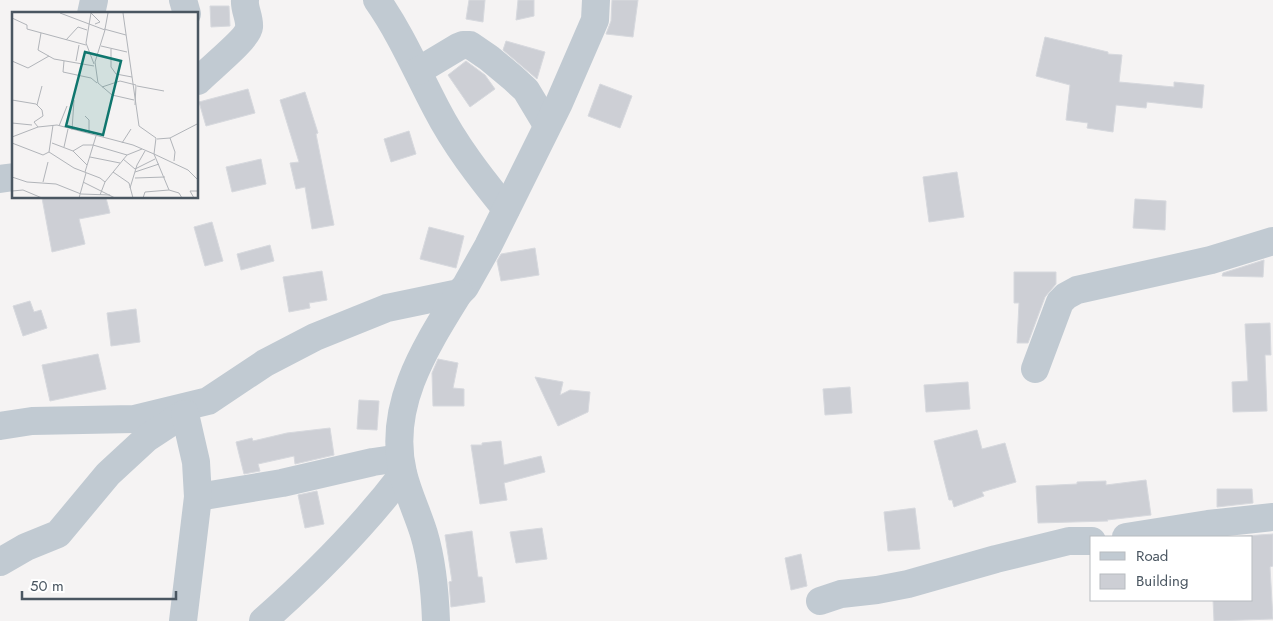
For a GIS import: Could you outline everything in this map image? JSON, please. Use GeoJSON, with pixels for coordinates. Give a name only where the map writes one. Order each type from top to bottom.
{"type":"FeatureCollection","features":[{"type":"Feature","properties":{"kind":"street"},"geometry":{"type":"LineString","coordinates":[[199,71],[235,46],[248,31],[246,0]]}},
{"type":"Feature","properties":{"kind":"street"},"geometry":{"type":"LineString","coordinates":[[377,0],[394,24],[436,108],[458,147],[506,209]]}},
{"type":"Feature","properties":{"kind":"street"},"geometry":{"type":"LineString","coordinates":[[436,621],[424,536],[401,466],[400,420],[408,385],[424,349],[458,293],[465,287],[559,103],[595,20],[596,0]]}},
{"type":"Feature","properties":{"kind":"street"},"geometry":{"type":"LineString","coordinates":[[418,71],[458,47],[470,45],[489,58],[526,90],[547,125]]}},
{"type":"Feature","properties":{"kind":"street"},"geometry":{"type":"LineString","coordinates":[[1035,369],[1060,302],[1077,290],[1210,260],[1273,241]]}},
{"type":"Feature","properties":{"kind":"street"},"geometry":{"type":"LineString","coordinates":[[0,562],[26,547],[58,534],[108,474],[148,438],[265,363],[315,337],[387,308],[458,293]]}},
{"type":"Feature","properties":{"kind":"street"},"geometry":{"type":"LineString","coordinates":[[0,426],[32,421],[134,419],[196,407]]}},
{"type":"Feature","properties":{"kind":"street"},"geometry":{"type":"LineString","coordinates":[[183,621],[198,497],[194,445],[196,407]]}},
{"type":"Feature","properties":{"kind":"street"},"geometry":{"type":"LineString","coordinates":[[198,497],[282,483],[373,462],[401,466]]}},
{"type":"Feature","properties":{"kind":"street"},"geometry":{"type":"LineString","coordinates":[[263,621],[304,585],[367,519],[401,466]]}},
{"type":"Feature","properties":{"kind":"street"},"geometry":{"type":"LineString","coordinates":[[1132,536],[1208,524],[1273,518]]}},
{"type":"Feature","properties":{"kind":"street"},"geometry":{"type":"LineString","coordinates":[[820,602],[841,594],[908,584],[1069,541],[1090,541]]}},
{"type":"Feature","properties":{"kind":"building"},"geometry":{"type":"Polygon","coordinates":[[[469,0],[485,0],[483,22],[466,19],[469,0]]]}},
{"type":"Feature","properties":{"kind":"building"},"geometry":{"type":"Polygon","coordinates":[[[518,0],[534,0],[534,16],[516,20],[518,0]]]}},
{"type":"Feature","properties":{"kind":"building"},"geometry":{"type":"Polygon","coordinates":[[[612,0],[638,0],[633,37],[606,34],[611,21],[612,0]]]}},
{"type":"Feature","properties":{"kind":"building"},"geometry":{"type":"Polygon","coordinates":[[[210,6],[229,6],[230,26],[211,27],[210,6]]]}},
{"type":"Feature","properties":{"kind":"building"},"geometry":{"type":"Polygon","coordinates":[[[1045,37],[1108,52],[1108,54],[1122,55],[1119,82],[1174,87],[1174,82],[1204,85],[1202,108],[1147,102],[1146,108],[1116,105],[1113,132],[1087,128],[1088,123],[1066,120],[1070,85],[1036,76],[1045,37]]]}},
{"type":"Feature","properties":{"kind":"building"},"geometry":{"type":"Polygon","coordinates":[[[506,41],[545,52],[537,79],[503,50],[506,41]]]}},
{"type":"Feature","properties":{"kind":"building"},"geometry":{"type":"Polygon","coordinates":[[[466,61],[485,75],[495,89],[470,107],[448,75],[466,61]]]}},
{"type":"Feature","properties":{"kind":"building"},"geometry":{"type":"Polygon","coordinates":[[[600,84],[632,96],[620,128],[588,116],[600,84]]]}},
{"type":"Feature","properties":{"kind":"building"},"geometry":{"type":"Polygon","coordinates":[[[248,89],[255,113],[206,126],[199,102],[248,89]]]}},
{"type":"Feature","properties":{"kind":"building"},"geometry":{"type":"Polygon","coordinates":[[[305,92],[318,133],[316,134],[334,225],[312,229],[305,187],[296,189],[290,163],[299,162],[280,100],[305,92]]]}},
{"type":"Feature","properties":{"kind":"building"},"geometry":{"type":"Polygon","coordinates":[[[409,131],[416,154],[391,162],[384,139],[409,131]]]}},
{"type":"Feature","properties":{"kind":"building"},"geometry":{"type":"Polygon","coordinates":[[[261,159],[266,184],[232,192],[226,167],[261,159]]]}},
{"type":"Feature","properties":{"kind":"building"},"geometry":{"type":"Polygon","coordinates":[[[957,172],[964,217],[929,222],[923,177],[957,172]]]}},
{"type":"Feature","properties":{"kind":"building"},"geometry":{"type":"Polygon","coordinates":[[[42,199],[106,199],[110,213],[79,219],[85,244],[52,252],[42,199]]]}},
{"type":"Feature","properties":{"kind":"building"},"geometry":{"type":"Polygon","coordinates":[[[1135,199],[1166,201],[1165,230],[1133,228],[1135,199]]]}},
{"type":"Feature","properties":{"kind":"building"},"geometry":{"type":"Polygon","coordinates":[[[212,222],[223,261],[205,266],[194,227],[212,222]]]}},
{"type":"Feature","properties":{"kind":"building"},"geometry":{"type":"Polygon","coordinates":[[[429,227],[464,236],[456,268],[420,259],[429,227]]]}},
{"type":"Feature","properties":{"kind":"building"},"geometry":{"type":"Polygon","coordinates":[[[270,245],[274,261],[241,270],[237,254],[270,245]]]}},
{"type":"Feature","properties":{"kind":"building"},"geometry":{"type":"Polygon","coordinates":[[[535,248],[539,275],[501,281],[497,261],[501,254],[535,248]]]}},
{"type":"Feature","properties":{"kind":"building"},"geometry":{"type":"Polygon","coordinates":[[[1264,260],[1263,277],[1222,276],[1223,273],[1264,260]]]}},
{"type":"Feature","properties":{"kind":"building"},"geometry":{"type":"Polygon","coordinates":[[[322,271],[327,300],[309,303],[310,308],[289,312],[283,277],[322,271]]]}},
{"type":"Feature","properties":{"kind":"building"},"geometry":{"type":"Polygon","coordinates":[[[1014,272],[1056,272],[1056,284],[1045,297],[1028,343],[1017,343],[1019,303],[1014,303],[1014,272]]]}},
{"type":"Feature","properties":{"kind":"building"},"geometry":{"type":"Polygon","coordinates":[[[30,301],[34,312],[41,310],[47,328],[23,336],[13,306],[30,301]]]}},
{"type":"Feature","properties":{"kind":"building"},"geometry":{"type":"Polygon","coordinates":[[[136,309],[140,342],[111,346],[107,313],[136,309]]]}},
{"type":"Feature","properties":{"kind":"building"},"geometry":{"type":"Polygon","coordinates":[[[1270,323],[1271,355],[1265,355],[1267,411],[1233,412],[1232,382],[1248,381],[1245,324],[1270,323]]]}},
{"type":"Feature","properties":{"kind":"building"},"geometry":{"type":"Polygon","coordinates":[[[98,354],[106,389],[50,401],[42,365],[98,354]]]}},
{"type":"Feature","properties":{"kind":"building"},"geometry":{"type":"Polygon","coordinates":[[[438,359],[458,363],[453,388],[464,389],[464,406],[433,406],[432,373],[438,359]]]}},
{"type":"Feature","properties":{"kind":"building"},"geometry":{"type":"Polygon","coordinates":[[[535,377],[563,382],[560,395],[570,390],[590,392],[588,412],[558,426],[535,377]]]}},
{"type":"Feature","properties":{"kind":"building"},"geometry":{"type":"Polygon","coordinates":[[[968,382],[970,409],[926,412],[924,385],[968,382]]]}},
{"type":"Feature","properties":{"kind":"building"},"geometry":{"type":"Polygon","coordinates":[[[850,387],[852,413],[825,415],[823,389],[850,387]]]}},
{"type":"Feature","properties":{"kind":"building"},"geometry":{"type":"Polygon","coordinates":[[[359,400],[379,401],[377,430],[357,429],[359,400]]]}},
{"type":"Feature","properties":{"kind":"building"},"geometry":{"type":"Polygon","coordinates":[[[330,428],[334,455],[295,464],[294,456],[258,464],[260,471],[244,474],[236,442],[252,438],[253,441],[287,433],[330,428]]]}},
{"type":"Feature","properties":{"kind":"building"},"geometry":{"type":"Polygon","coordinates":[[[977,430],[982,449],[1005,443],[1016,482],[982,492],[984,496],[954,507],[952,500],[949,500],[934,441],[977,430]]]}},
{"type":"Feature","properties":{"kind":"building"},"geometry":{"type":"Polygon","coordinates":[[[501,441],[504,465],[541,456],[545,472],[504,483],[507,500],[480,504],[471,445],[501,441]]]}},
{"type":"Feature","properties":{"kind":"building"},"geometry":{"type":"Polygon","coordinates":[[[1146,480],[1151,515],[1108,521],[1038,523],[1036,486],[1106,481],[1106,485],[1146,480]]]}},
{"type":"Feature","properties":{"kind":"building"},"geometry":{"type":"Polygon","coordinates":[[[1217,489],[1252,489],[1253,503],[1217,507],[1217,489]]]}},
{"type":"Feature","properties":{"kind":"building"},"geometry":{"type":"Polygon","coordinates":[[[317,491],[324,524],[305,528],[298,495],[317,491]]]}},
{"type":"Feature","properties":{"kind":"building"},"geometry":{"type":"Polygon","coordinates":[[[915,508],[920,549],[888,551],[884,512],[915,508]]]}},
{"type":"Feature","properties":{"kind":"building"},"geometry":{"type":"Polygon","coordinates":[[[542,528],[547,559],[516,563],[510,532],[542,528]]]}},
{"type":"Feature","properties":{"kind":"building"},"geometry":{"type":"Polygon","coordinates":[[[472,531],[478,577],[482,577],[485,602],[451,607],[449,582],[452,581],[445,535],[472,531]]]}},
{"type":"Feature","properties":{"kind":"building"},"geometry":{"type":"Polygon","coordinates":[[[1273,534],[1273,566],[1270,567],[1273,619],[1214,621],[1213,601],[1253,601],[1253,536],[1245,536],[1273,534]]]}},
{"type":"Feature","properties":{"kind":"building"},"geometry":{"type":"Polygon","coordinates":[[[801,554],[807,586],[791,590],[785,558],[801,554]]]}}]}
